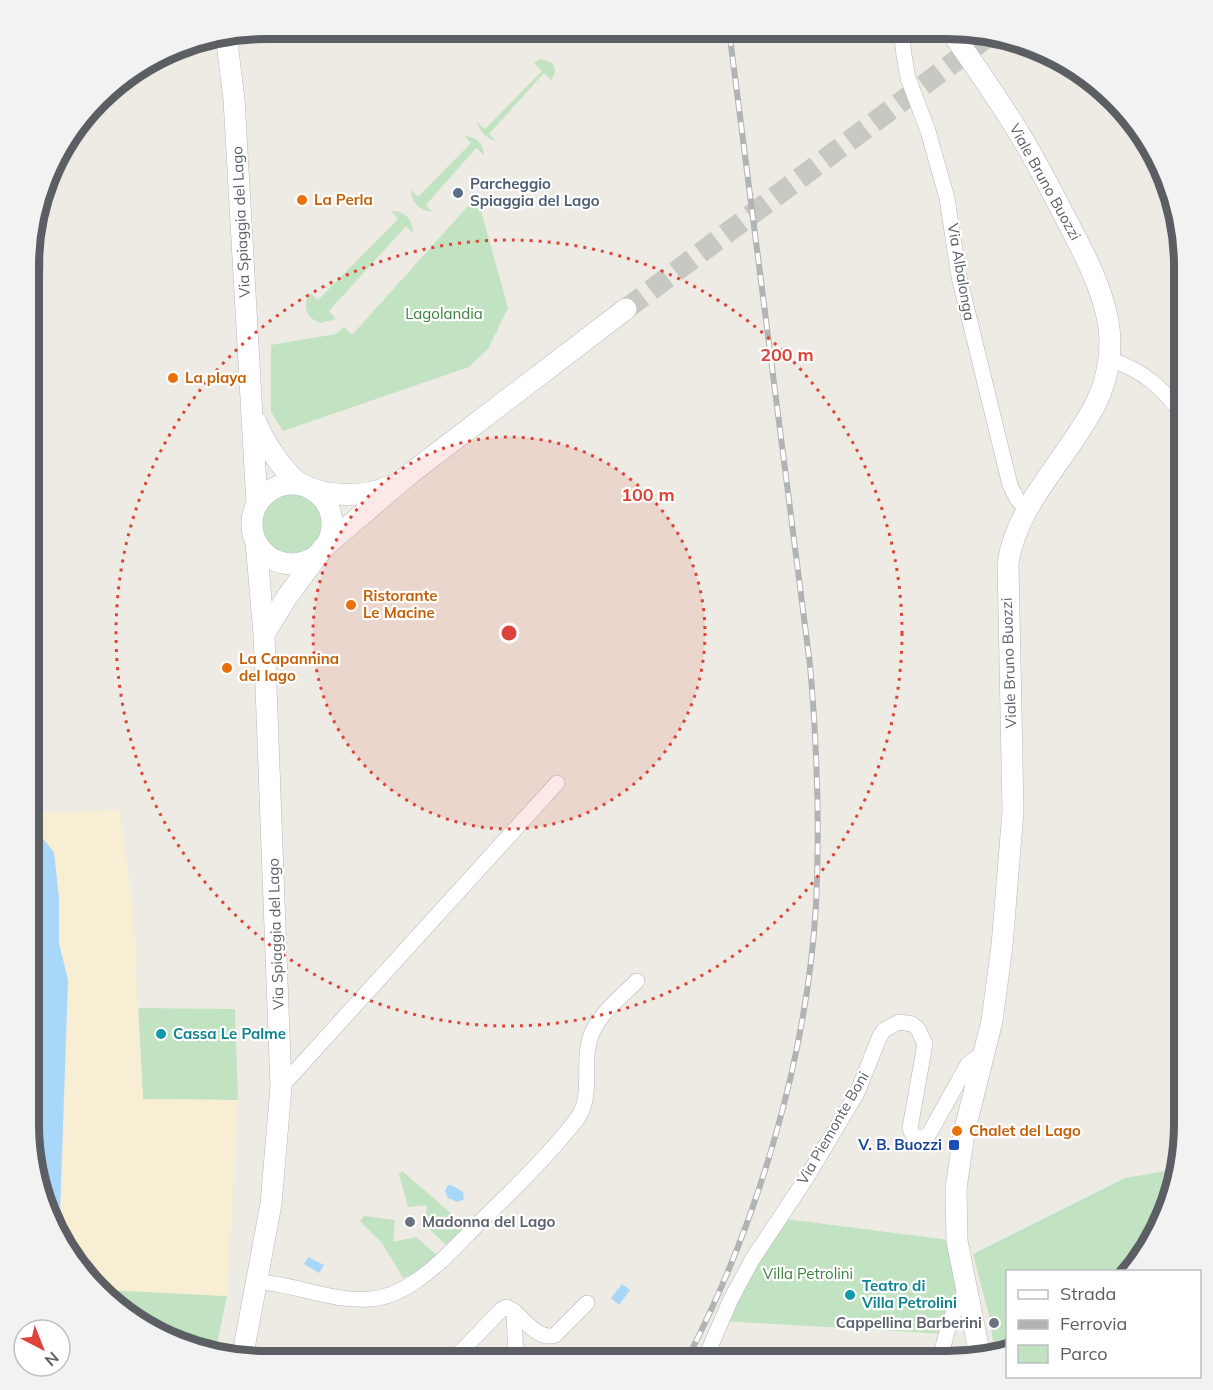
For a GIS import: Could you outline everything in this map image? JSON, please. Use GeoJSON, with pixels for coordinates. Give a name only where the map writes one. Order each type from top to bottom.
{"type":"FeatureCollection","features":[{"type":"Feature","properties":{"kind":"main road","name":"Viale Bruno Buozzi"},"geometry":{"type":"LineString","coordinates":[[957,39],[1028,148],[1085,254],[1105,308],[1109,338],[1109,359],[1102,390],[1096,404],[1027,510],[1015,533],[1008,563],[1013,812],[1002,946],[992,1021],[964,1133],[956,1189],[957,1241],[979,1349]]}},
{"type":"Feature","properties":{"kind":"main road","name":"Via Spiaggia del Lago"},"geometry":{"type":"LineString","coordinates":[[227,42],[234,99],[257,504]]}},
{"type":"Feature","properties":{"kind":"main road"},"geometry":{"type":"LineString","coordinates":[[411,473],[387,488],[361,494],[337,494],[302,485],[289,484],[276,487],[265,494],[257,504],[252,517],[252,530],[256,542],[264,553],[275,560],[288,563],[301,562],[313,557],[411,473],[626,309]]}},
{"type":"Feature","properties":{"kind":"main road","name":"Via Spiaggia del Lago"},"geometry":{"type":"LineString","coordinates":[[250,409],[271,451],[302,485]]}},
{"type":"Feature","properties":{"kind":"main road"},"geometry":{"type":"LineString","coordinates":[[264,634],[330,537],[332,524],[330,511],[324,499],[314,490],[302,485]]}},
{"type":"Feature","properties":{"kind":"main road","name":"Via Spiaggia del Lago"},"geometry":{"type":"LineString","coordinates":[[244,1350],[271,1204],[281,1088],[264,634],[256,542]]}},
{"type":"Feature","properties":{"kind":"street","name":"Via Albalonga"},"geometry":{"type":"LineString","coordinates":[[902,39],[908,78],[928,131],[947,198],[959,277],[1010,485],[1017,499],[1027,510]]}},
{"type":"Feature","properties":{"kind":"street"},"geometry":{"type":"LineString","coordinates":[[1109,359],[1131,367],[1144,375],[1174,406]]}},
{"type":"Feature","properties":{"kind":"street"},"geometry":{"type":"LineString","coordinates":[[281,1088],[556,783]]}},
{"type":"Feature","properties":{"kind":"street"},"geometry":{"type":"LineString","coordinates":[[258,1282],[283,1284],[340,1297],[366,1300],[397,1292],[423,1276],[513,1190],[577,1119],[583,1109],[586,1096],[588,1048],[592,1032],[603,1016],[637,981]]}},
{"type":"Feature","properties":{"kind":"street","name":"Via Piemonte Boni"},"geometry":{"type":"LineString","coordinates":[[708,1351],[731,1299],[752,1260],[832,1137],[860,1087],[884,1030],[899,1022],[907,1023],[918,1029],[923,1036],[925,1052],[910,1128],[912,1134],[917,1138],[923,1138],[928,1134],[968,1064],[978,1057],[984,1057]]}},
{"type":"Feature","properties":{"kind":"street"},"geometry":{"type":"LineString","coordinates":[[942,1351],[951,1318],[967,1289]]}},
{"type":"Feature","properties":{"kind":"street"},"geometry":{"type":"LineString","coordinates":[[462,1351],[501,1310],[507,1307],[541,1334],[549,1337],[587,1303]]}},
{"type":"Feature","properties":{"kind":"street"},"geometry":{"type":"LineString","coordinates":[[514,1311],[516,1351]]}},
{"type":"Feature","properties":{"kind":"green space"},"geometry":{"type":"Polygon","coordinates":[[[541,59],[552,63],[555,72],[553,78],[551,80],[544,73],[489,134],[496,141],[486,136],[477,122],[485,129],[542,71],[534,63],[541,59]]]}},
{"type":"Feature","properties":{"kind":"green space"},"geometry":{"type":"Polygon","coordinates":[[[464,136],[478,141],[484,155],[476,148],[426,205],[432,212],[423,210],[413,199],[411,190],[418,197],[471,143],[464,136]]]}},
{"type":"Feature","properties":{"kind":"green space","name":"Lagolandia"},"geometry":{"type":"Polygon","coordinates":[[[477,196],[508,308],[488,349],[469,367],[283,431],[271,412],[271,345],[336,334],[344,327],[352,335],[477,196]]]}},
{"type":"Feature","properties":{"kind":"green space"},"geometry":{"type":"Polygon","coordinates":[[[391,211],[400,212],[410,220],[413,233],[406,226],[329,311],[336,319],[321,323],[316,321],[309,315],[306,307],[310,293],[318,300],[398,219],[391,211]]]}},
{"type":"Feature","properties":{"kind":"green space"},"geometry":{"type":"Polygon","coordinates":[[[286,492],[298,492],[314,501],[321,511],[323,523],[321,535],[314,545],[298,554],[286,554],[275,549],[266,540],[261,529],[261,517],[266,506],[275,497],[286,492]]]}},
{"type":"Feature","properties":{"kind":"green space"},"geometry":{"type":"Polygon","coordinates":[[[138,1008],[235,1009],[238,1100],[143,1099],[138,1008]]]}},
{"type":"Feature","properties":{"kind":"green space"},"geometry":{"type":"Polygon","coordinates":[[[1169,1170],[1151,1224],[1121,1270],[1006,1270],[1006,1343],[993,1346],[990,1319],[973,1254],[1125,1178],[1169,1170]]]}},
{"type":"Feature","properties":{"kind":"green space"},"geometry":{"type":"Polygon","coordinates":[[[402,1171],[467,1227],[447,1246],[425,1225],[427,1205],[408,1207],[399,1174],[402,1171]]]}},
{"type":"Feature","properties":{"kind":"green space"},"geometry":{"type":"Polygon","coordinates":[[[364,1216],[395,1220],[393,1242],[416,1237],[437,1255],[416,1273],[403,1278],[382,1243],[360,1221],[364,1216]]]}},
{"type":"Feature","properties":{"kind":"green space","name":"Villa Petrolini"},"geometry":{"type":"Polygon","coordinates":[[[778,1218],[957,1241],[967,1289],[946,1334],[722,1321],[778,1218]]]}},
{"type":"Feature","properties":{"kind":"green space"},"geometry":{"type":"Polygon","coordinates":[[[110,1289],[227,1296],[217,1346],[179,1334],[152,1321],[110,1289]]]}},
{"type":"Feature","properties":{"kind":"sand"},"geometry":{"type":"Polygon","coordinates":[[[120,810],[133,910],[143,1099],[238,1100],[227,1296],[111,1290],[77,1250],[61,1221],[68,980],[56,947],[39,869],[39,813],[120,810]]]}},
{"type":"Feature","properties":{"kind":"water"},"geometry":{"type":"Polygon","coordinates":[[[42,227],[44,267],[39,304],[39,251],[42,227]]]}},
{"type":"Feature","properties":{"kind":"water"},"geometry":{"type":"Polygon","coordinates":[[[39,834],[54,852],[59,898],[59,943],[68,980],[60,1219],[43,1168],[39,1139],[39,834]]]}},
{"type":"Feature","properties":{"kind":"water"},"geometry":{"type":"Polygon","coordinates":[[[448,1185],[463,1192],[464,1199],[458,1202],[448,1198],[445,1191],[448,1185]]]}},
{"type":"Feature","properties":{"kind":"water"},"geometry":{"type":"Polygon","coordinates":[[[308,1257],[324,1265],[319,1273],[304,1264],[308,1257]]]}},
{"type":"Feature","properties":{"kind":"water"},"geometry":{"type":"Polygon","coordinates":[[[622,1284],[630,1290],[619,1305],[611,1298],[622,1284]]]}},
{"type":"Feature","properties":{"kind":"tunnel"},"geometry":{"type":"LineString","coordinates":[[626,309],[981,42]]}},
{"type":"Feature","properties":{"kind":"railway"},"geometry":{"type":"LineString","coordinates":[[691,1351],[712,1309],[756,1198],[790,1081],[811,963],[818,845],[810,665],[730,39]]}},
{"type":"Feature","properties":{"kind":"place","name":"Parcheggio Spiaggia del Lago"},"geometry":{"type":"Point","coordinates":[458,193]}},
{"type":"Feature","properties":{"kind":"place","name":"La Perla"},"geometry":{"type":"Point","coordinates":[302,200]}},
{"type":"Feature","properties":{"kind":"place","name":"La playa"},"geometry":{"type":"Point","coordinates":[173,378]}},
{"type":"Feature","properties":{"kind":"place","name":"Ristorante Le Macine"},"geometry":{"type":"Point","coordinates":[351,605]}},
{"type":"Feature","properties":{"kind":"place","name":"La Capannina del lago"},"geometry":{"type":"Point","coordinates":[227,668]}},
{"type":"Feature","properties":{"kind":"place","name":"Cassa Le Palme"},"geometry":{"type":"Point","coordinates":[161,1034]}},
{"type":"Feature","properties":{"kind":"place","name":"Chalet del Lago"},"geometry":{"type":"Point","coordinates":[957,1131]}},
{"type":"Feature","properties":{"kind":"place","name":"V. B. Buozzi"},"geometry":{"type":"Point","coordinates":[954,1145]}},
{"type":"Feature","properties":{"kind":"place","name":"Madonna del Lago"},"geometry":{"type":"Point","coordinates":[410,1222]}},
{"type":"Feature","properties":{"kind":"place","name":"Teatro di Villa Petrolini"},"geometry":{"type":"Point","coordinates":[850,1295]}},
{"type":"Feature","properties":{"kind":"place","name":"Cappellina Barberini"},"geometry":{"type":"Point","coordinates":[994,1323]}}]}
